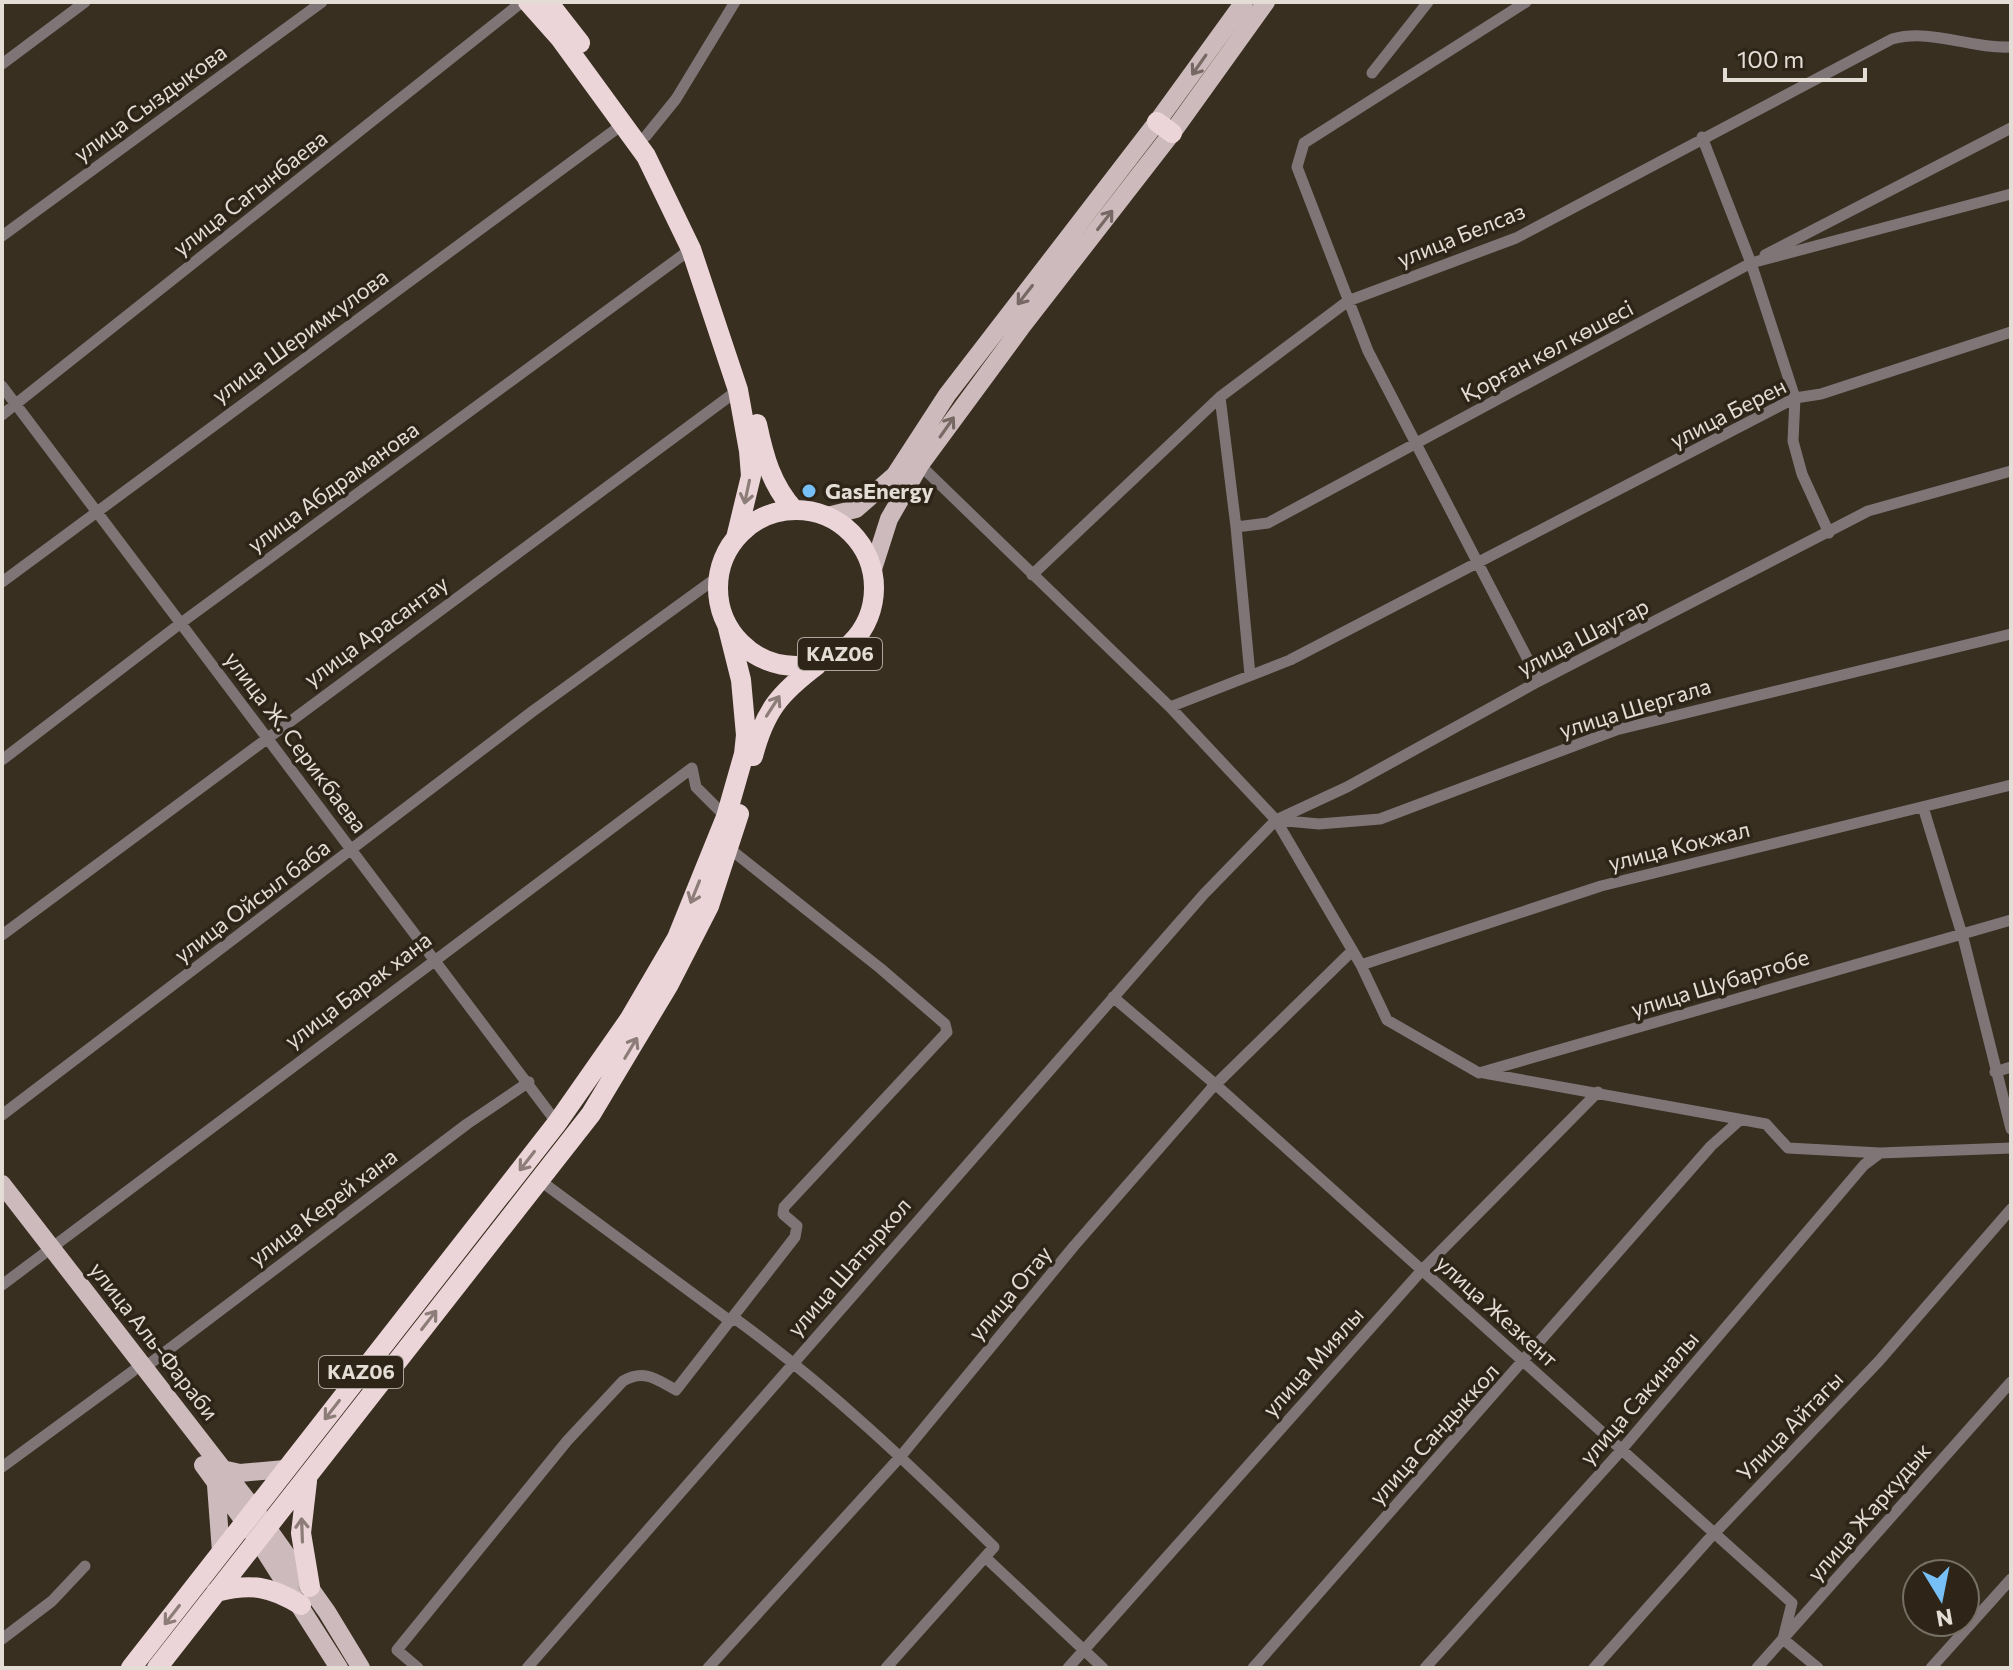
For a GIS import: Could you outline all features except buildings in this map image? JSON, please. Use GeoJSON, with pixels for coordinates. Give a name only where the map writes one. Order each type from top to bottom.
{"type":"FeatureCollection","features":[{"type":"Feature","properties":{"kind":"highway"},"geometry":{"type":"LineString","coordinates":[[525,2],[560,38],[646,156],[691,249],[738,390],[751,476],[736,538],[719,576]]}},
{"type":"Feature","properties":{"kind":"highway"},"geometry":{"type":"LineString","coordinates":[[558,6],[646,136],[696,231],[749,380],[771,477],[778,493],[794,510]]}},
{"type":"Feature","properties":{"kind":"highway"},"geometry":{"type":"LineString","coordinates":[[736,538],[753,523],[773,514],[794,510],[827,516],[856,538],[873,569]]}},
{"type":"Feature","properties":{"kind":"highway","name":"KАZ06"},"geometry":{"type":"LineString","coordinates":[[157,1668],[591,1114],[669,984],[709,906],[730,849],[764,720],[778,697],[817,665],[839,655],[857,638],[870,617],[875,594],[873,569]]}},
{"type":"Feature","properties":{"kind":"highway","name":"KАZ06"},"geometry":{"type":"LineString","coordinates":[[131,1668],[557,1123],[629,1020],[677,938],[726,817],[746,735],[741,680],[719,603],[719,576]]}},
{"type":"Feature","properties":{"kind":"highway","name":"KАZ06"},"geometry":{"type":"LineString","coordinates":[[728,628],[745,648],[766,661],[791,667],[817,665]]}},
{"type":"Feature","properties":{"kind":"highway"},"geometry":{"type":"LineString","coordinates":[[216,1592],[245,1585],[305,1596],[301,1533],[309,1473]]}},
{"type":"Feature","properties":{"kind":"main road"},"geometry":{"type":"LineString","coordinates":[[873,569],[889,519],[920,465],[1165,128],[1244,2]]}},
{"type":"Feature","properties":{"kind":"main road"},"geometry":{"type":"LineString","coordinates":[[827,516],[856,509],[895,475],[947,395],[1266,2]]}},
{"type":"Feature","properties":{"kind":"main road","name":"улица Аль-Фараби"},"geometry":{"type":"LineString","coordinates":[[2,1184],[46,1250],[219,1475],[305,1596]]}},
{"type":"Feature","properties":{"kind":"main road","name":"улица Аль-Фараби"},"geometry":{"type":"LineString","coordinates":[[2,1203],[46,1250]]}},
{"type":"Feature","properties":{"kind":"main road"},"geometry":{"type":"LineString","coordinates":[[221,1552],[219,1475],[285,1469]]}},
{"type":"Feature","properties":{"kind":"main road"},"geometry":{"type":"LineString","coordinates":[[305,1596],[339,1668]]}},
{"type":"Feature","properties":{"kind":"main road"},"geometry":{"type":"LineString","coordinates":[[305,1596],[361,1668]]}},
{"type":"Feature","properties":{"kind":"street"},"geometry":{"type":"LineString","coordinates":[[2,64],[85,2]]}},
{"type":"Feature","properties":{"kind":"street","name":"улица Сыздыкова"},"geometry":{"type":"LineString","coordinates":[[2,236],[322,2]]}},
{"type":"Feature","properties":{"kind":"street","name":"улица Сагынбаева"},"geometry":{"type":"LineString","coordinates":[[2,415],[525,2]]}},
{"type":"Feature","properties":{"kind":"street"},"geometry":{"type":"LineString","coordinates":[[646,136],[676,99],[735,2]]}},
{"type":"Feature","properties":{"kind":"street"},"geometry":{"type":"LineString","coordinates":[[1372,73],[1428,2]]}},
{"type":"Feature","properties":{"kind":"street"},"geometry":{"type":"LineString","coordinates":[[1526,2],[1304,143],[1297,167],[1348,301],[1414,444],[1539,681]]}},
{"type":"Feature","properties":{"kind":"street","name":"улица Белсаз"},"geometry":{"type":"LineString","coordinates":[[1032,575],[1220,397],[1348,301],[1516,238],[1892,39],[1918,34],[1971,46],[2011,47]]}},
{"type":"Feature","properties":{"kind":"street","name":"улица Шеримкулова"},"geometry":{"type":"LineString","coordinates":[[2,582],[623,124]]}},
{"type":"Feature","properties":{"kind":"street"},"geometry":{"type":"LineString","coordinates":[[1751,263],[2011,128]]}},
{"type":"Feature","properties":{"kind":"street"},"geometry":{"type":"LineString","coordinates":[[1702,137],[1751,263],[1795,398],[1793,441],[1802,474],[1829,533]]}},
{"type":"Feature","properties":{"kind":"street","name":"Қорған көл көшесі"},"geometry":{"type":"LineString","coordinates":[[1236,527],[1268,523],[1751,263],[2011,194]]}},
{"type":"Feature","properties":{"kind":"street","name":"улица Абдраманова"},"geometry":{"type":"LineString","coordinates":[[2,760],[181,623],[691,249]]}},
{"type":"Feature","properties":{"kind":"street","name":"улица Берен"},"geometry":{"type":"LineString","coordinates":[[1170,707],[1290,660],[1639,482],[1795,398],[1821,394],[2011,332]]}},
{"type":"Feature","properties":{"kind":"street","name":"улица Ж. Серикбаева"},"geometry":{"type":"LineString","coordinates":[[2,386],[435,957],[557,1123]]}},
{"type":"Feature","properties":{"kind":"street","name":"улица Арасантау"},"geometry":{"type":"LineString","coordinates":[[2,935],[738,390]]}},
{"type":"Feature","properties":{"kind":"street"},"geometry":{"type":"LineString","coordinates":[[1220,397],[1250,675]]}},
{"type":"Feature","properties":{"kind":"street"},"geometry":{"type":"LineString","coordinates":[[920,465],[1170,707],[1276,820],[1361,965],[1387,1020],[1479,1073],[1766,1124],[1788,1148],[1880,1153],[2011,1148]]}},
{"type":"Feature","properties":{"kind":"street","name":"улица Шаугар"},"geometry":{"type":"LineString","coordinates":[[1204,894],[1276,820],[1347,787],[1539,681],[1868,511],[2011,471]]}},
{"type":"Feature","properties":{"kind":"street","name":"улица Ойсыл баба"},"geometry":{"type":"LineString","coordinates":[[2,1115],[533,711],[719,576]]}},
{"type":"Feature","properties":{"kind":"street","name":"улица Шергала"},"geometry":{"type":"LineString","coordinates":[[1276,820],[1319,824],[1380,819],[1616,730],[2011,634]]}},
{"type":"Feature","properties":{"kind":"street","name":"улица Барак хана"},"geometry":{"type":"LineString","coordinates":[[2,1285],[435,957],[692,768],[696,787],[726,817]]}},
{"type":"Feature","properties":{"kind":"street","name":"улица Кокжал"},"geometry":{"type":"LineString","coordinates":[[1361,965],[1601,886],[2011,785]]}},
{"type":"Feature","properties":{"kind":"street"},"geometry":{"type":"LineString","coordinates":[[1923,807],[1961,932],[2011,1129]]}},
{"type":"Feature","properties":{"kind":"street"},"geometry":{"type":"LineString","coordinates":[[418,1668],[397,1650],[567,1441],[623,1381],[635,1374],[648,1374],[676,1390],[798,1231],[783,1214],[784,1207],[947,1032],[945,1024],[880,968],[730,849]]}},
{"type":"Feature","properties":{"kind":"street","name":"улица Шатыркол"},"geometry":{"type":"LineString","coordinates":[[527,1668],[1204,894]]}},
{"type":"Feature","properties":{"kind":"street","name":"улица Шубартобе"},"geometry":{"type":"LineString","coordinates":[[1479,1073],[2011,920]]}},
{"type":"Feature","properties":{"kind":"street","name":"улица Отау"},"geometry":{"type":"LineString","coordinates":[[708,1668],[901,1456],[1102,1214],[1215,1084],[1352,951]]}},
{"type":"Feature","properties":{"kind":"street","name":"улица Жезкент"},"geometry":{"type":"LineString","coordinates":[[1113,997],[1215,1084],[1792,1603],[1783,1639]]}},
{"type":"Feature","properties":{"kind":"street"},"geometry":{"type":"LineString","coordinates":[[1995,1072],[2011,1067]]}},
{"type":"Feature","properties":{"kind":"street","name":"улица Керей хана"},"geometry":{"type":"LineString","coordinates":[[2,1467],[138,1370],[467,1124],[529,1082]]}},
{"type":"Feature","properties":{"kind":"street","name":"улица Миялы"},"geometry":{"type":"LineString","coordinates":[[1068,1668],[1422,1270],[1598,1092]]}},
{"type":"Feature","properties":{"kind":"street","name":"улица Сандыккол"},"geometry":{"type":"LineString","coordinates":[[1253,1668],[1525,1362],[1711,1146],[1740,1120]]}},
{"type":"Feature","properties":{"kind":"street","name":"улица Сакиналы"},"geometry":{"type":"LineString","coordinates":[[1425,1668],[1622,1450],[1864,1165],[1880,1153]]}},
{"type":"Feature","properties":{"kind":"street"},"geometry":{"type":"LineString","coordinates":[[538,1179],[730,1321],[737,1320],[793,1361],[901,1456],[994,1547],[886,1668]]}},
{"type":"Feature","properties":{"kind":"street","name":"Улица Айтагы"},"geometry":{"type":"LineString","coordinates":[[1594,1668],[1715,1534],[1879,1361],[2011,1209]]}},
{"type":"Feature","properties":{"kind":"street","name":"улица Жаркудык"},"geometry":{"type":"LineString","coordinates":[[1757,1668],[2011,1382]]}},
{"type":"Feature","properties":{"kind":"street"},"geometry":{"type":"LineString","coordinates":[[985,1557],[1103,1668]]}},
{"type":"Feature","properties":{"kind":"street"},"geometry":{"type":"LineString","coordinates":[[2,1639],[52,1601],[85,1566]]}},
{"type":"Feature","properties":{"kind":"street"},"geometry":{"type":"LineString","coordinates":[[1931,1668],[2011,1579]]}},
{"type":"Feature","properties":{"kind":"street"},"geometry":{"type":"LineString","coordinates":[[1783,1639],[1818,1668]]}},
{"type":"Feature","properties":{"kind":"place","name":"GasEnergy"},"geometry":{"type":"Point","coordinates":[809,491]}}]}
